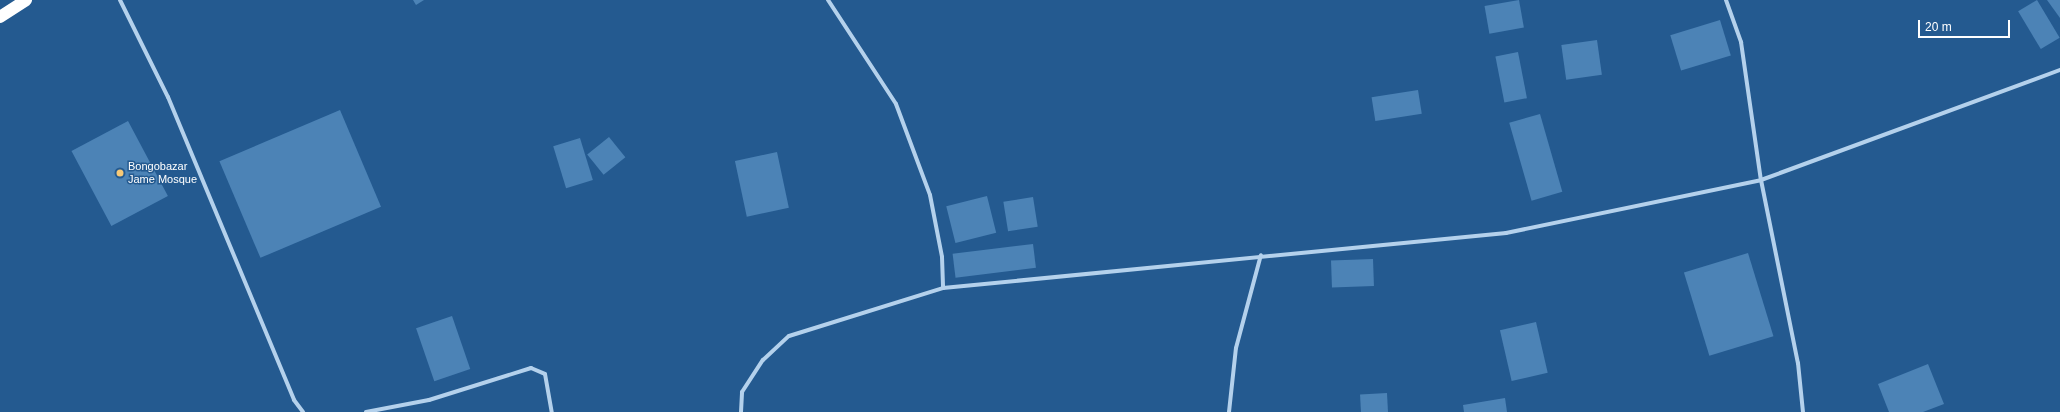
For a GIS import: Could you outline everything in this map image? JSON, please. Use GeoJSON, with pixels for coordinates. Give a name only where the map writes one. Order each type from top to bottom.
{"type":"FeatureCollection","features":[{"type":"Feature","properties":{"kind":"highway"},"geometry":{"type":"LineString","coordinates":[[0,17],[26,0]]}},
{"type":"Feature","properties":{"kind":"street"},"geometry":{"type":"LineString","coordinates":[[120,0],[162,83],[294,400],[303,412]]}},
{"type":"Feature","properties":{"kind":"street"},"geometry":{"type":"LineString","coordinates":[[828,0],[896,104],[930,195],[942,257],[943,288]]}},
{"type":"Feature","properties":{"kind":"street"},"geometry":{"type":"LineString","coordinates":[[1726,0],[1741,42],[1761,180],[1798,363],[1803,412]]}},
{"type":"Feature","properties":{"kind":"street"},"geometry":{"type":"LineString","coordinates":[[741,412],[742,392],[763,360],[789,336],[943,288],[1260,255],[1506,233],[1761,180],[2060,70]]}},
{"type":"Feature","properties":{"kind":"street"},"geometry":{"type":"LineString","coordinates":[[1230,412],[1236,348],[1260,255]]}},
{"type":"Feature","properties":{"kind":"street"},"geometry":{"type":"LineString","coordinates":[[366,412],[429,400],[530,368],[545,374],[552,412]]}},
{"type":"Feature","properties":{"kind":"building"},"geometry":{"type":"Polygon","coordinates":[[[413,0],[424,0],[416,5],[413,0]]]}},
{"type":"Feature","properties":{"kind":"building"},"geometry":{"type":"Polygon","coordinates":[[[1519,0],[1524,28],[1489,34],[1485,6],[1519,0]]]}},
{"type":"Feature","properties":{"kind":"building"},"geometry":{"type":"Polygon","coordinates":[[[2037,0],[2060,38],[2041,49],[2018,11],[2037,0]]]}},
{"type":"Feature","properties":{"kind":"building"},"geometry":{"type":"Polygon","coordinates":[[[2047,0],[2060,0],[2060,18],[2047,0]]]}},
{"type":"Feature","properties":{"kind":"building"},"geometry":{"type":"Polygon","coordinates":[[[1720,20],[1731,55],[1681,71],[1670,35],[1720,20]]]}},
{"type":"Feature","properties":{"kind":"building"},"geometry":{"type":"Polygon","coordinates":[[[1597,40],[1602,75],[1566,80],[1561,45],[1597,40]]]}},
{"type":"Feature","properties":{"kind":"building"},"geometry":{"type":"Polygon","coordinates":[[[1518,52],[1527,98],[1504,103],[1495,56],[1518,52]]]}},
{"type":"Feature","properties":{"kind":"building"},"geometry":{"type":"Polygon","coordinates":[[[1418,90],[1422,114],[1375,121],[1372,97],[1418,90]]]}},
{"type":"Feature","properties":{"kind":"building"},"geometry":{"type":"Polygon","coordinates":[[[340,110],[381,207],[260,258],[219,161],[340,110]]]}},
{"type":"Feature","properties":{"kind":"building"},"geometry":{"type":"Polygon","coordinates":[[[1540,114],[1562,192],[1532,201],[1509,123],[1540,114]]]}},
{"type":"Feature","properties":{"kind":"building","name":"Bongobazar Jame Mosque"},"geometry":{"type":"Polygon","coordinates":[[[128,121],[168,196],[111,226],[71,151],[128,121]]]}},
{"type":"Feature","properties":{"kind":"building"},"geometry":{"type":"Polygon","coordinates":[[[609,137],[625,157],[604,175],[587,155],[609,137]]]}},
{"type":"Feature","properties":{"kind":"building"},"geometry":{"type":"Polygon","coordinates":[[[580,138],[593,180],[566,188],[553,146],[580,138]]]}},
{"type":"Feature","properties":{"kind":"building"},"geometry":{"type":"Polygon","coordinates":[[[777,152],[789,208],[747,217],[735,161],[777,152]]]}},
{"type":"Feature","properties":{"kind":"building"},"geometry":{"type":"Polygon","coordinates":[[[987,196],[996,233],[955,243],[946,206],[987,196]]]}},
{"type":"Feature","properties":{"kind":"building"},"geometry":{"type":"Polygon","coordinates":[[[1033,197],[1038,227],[1008,231],[1003,202],[1033,197]]]}},
{"type":"Feature","properties":{"kind":"building"},"geometry":{"type":"Polygon","coordinates":[[[1033,244],[1036,268],[956,278],[953,254],[1033,244]]]}},
{"type":"Feature","properties":{"kind":"building"},"geometry":{"type":"Polygon","coordinates":[[[1748,253],[1773,336],[1709,356],[1684,273],[1748,253]]]}},
{"type":"Feature","properties":{"kind":"building"},"geometry":{"type":"Polygon","coordinates":[[[1373,259],[1374,286],[1332,287],[1331,260],[1373,259]]]}},
{"type":"Feature","properties":{"kind":"building"},"geometry":{"type":"Polygon","coordinates":[[[452,316],[470,369],[434,381],[416,328],[452,316]]]}},
{"type":"Feature","properties":{"kind":"building"},"geometry":{"type":"Polygon","coordinates":[[[1536,322],[1548,373],[1512,381],[1500,330],[1536,322]]]}},
{"type":"Feature","properties":{"kind":"building"},"geometry":{"type":"Polygon","coordinates":[[[1928,364],[1944,404],[1923,412],[1889,412],[1878,384],[1928,364]]]}},
{"type":"Feature","properties":{"kind":"building"},"geometry":{"type":"Polygon","coordinates":[[[1387,393],[1388,412],[1361,412],[1360,394],[1387,393]]]}},
{"type":"Feature","properties":{"kind":"building"},"geometry":{"type":"Polygon","coordinates":[[[1505,398],[1507,412],[1464,412],[1463,405],[1505,398]]]}},
{"type":"Feature","properties":{"kind":"place","name":"Bongobazar Jame Mosque"},"geometry":{"type":"Point","coordinates":[120,173]}}]}
